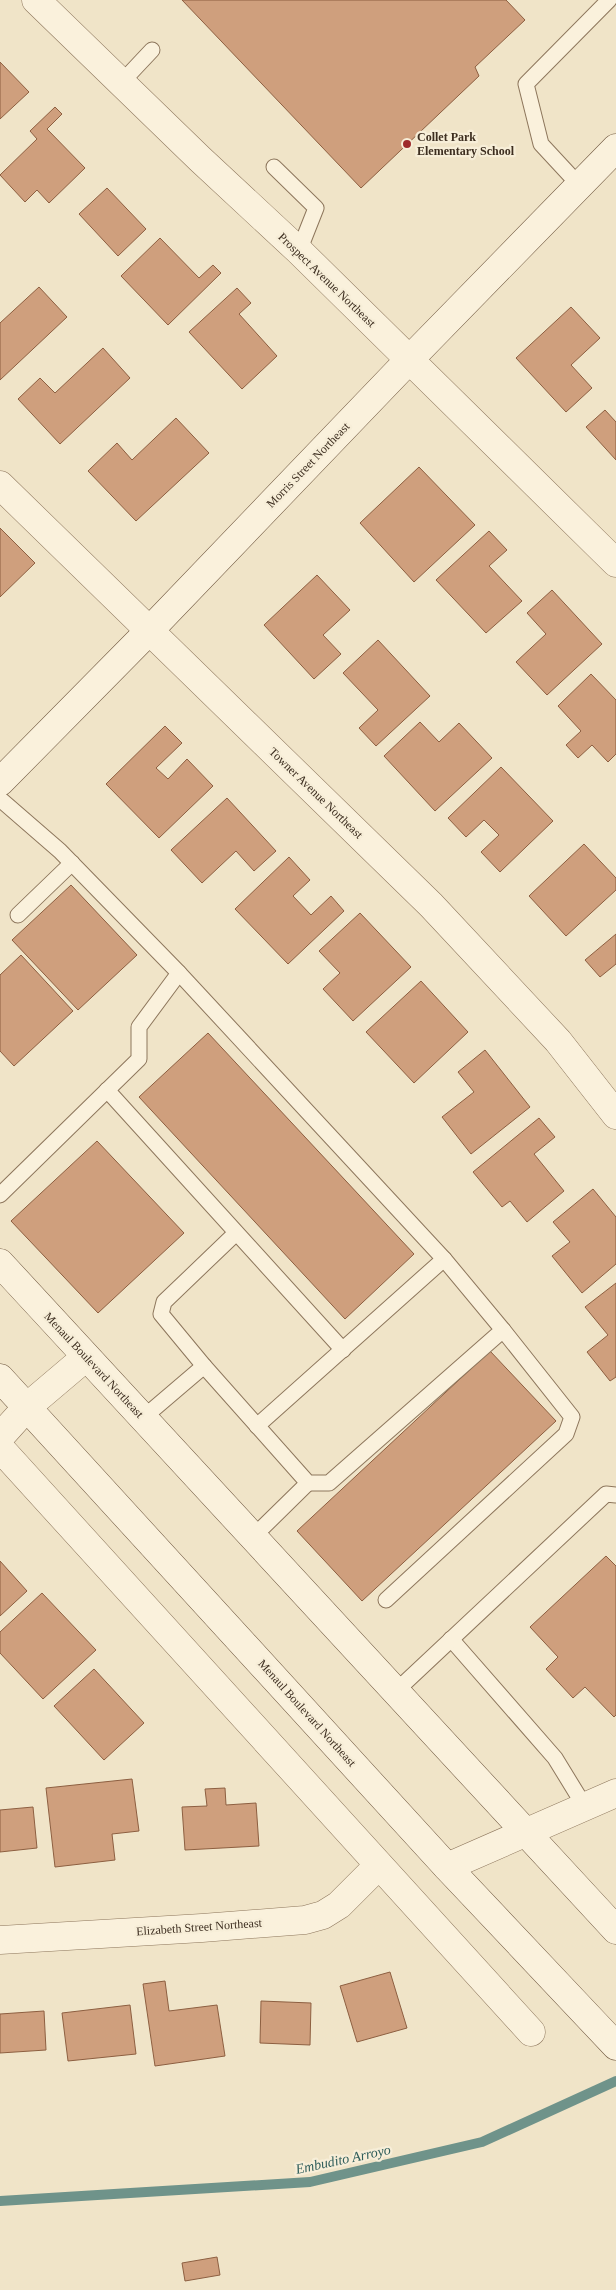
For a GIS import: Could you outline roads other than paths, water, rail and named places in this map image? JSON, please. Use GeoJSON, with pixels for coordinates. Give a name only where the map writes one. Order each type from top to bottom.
{"type":"FeatureCollection","features":[{"type":"Feature","properties":{"kind":"street","name":"Prospect Avenue Northeast"},"geometry":{"type":"LineString","coordinates":[[44,3],[121,83],[299,251],[408,361],[616,563]]}},
{"type":"Feature","properties":{"kind":"street","name":"Morris Street Northeast"},"geometry":{"type":"LineString","coordinates":[[0,782],[150,631],[408,361],[616,148]]}},
{"type":"Feature","properties":{"kind":"street","name":"Towner Avenue Northeast"},"geometry":{"type":"LineString","coordinates":[[0,485],[431,905],[558,1040],[616,1115]]}},
{"type":"Feature","properties":{"kind":"street","name":"Menaul Boulevard Northeast"},"geometry":{"type":"LineString","coordinates":[[0,1263],[616,1930]]}},
{"type":"Feature","properties":{"kind":"street"},"geometry":{"type":"LineString","coordinates":[[0,1437],[27,1406],[86,1357]]}},
{"type":"Feature","properties":{"kind":"street","name":"Menaul Boulevard Northeast"},"geometry":{"type":"LineString","coordinates":[[0,1378],[447,1867],[616,2046]]}},
{"type":"Feature","properties":{"kind":"street"},"geometry":{"type":"LineString","coordinates":[[0,1448],[378,1866],[531,2032]]}},
{"type":"Feature","properties":{"kind":"street"},"geometry":{"type":"LineString","coordinates":[[447,1867],[616,1793]]}},
{"type":"Feature","properties":{"kind":"street","name":"Elizabeth Street Northeast"},"geometry":{"type":"LineString","coordinates":[[0,1940],[305,1920],[323,1915],[338,1905],[378,1866]]}},
{"type":"Feature","properties":{"kind":"lane"},"geometry":{"type":"LineString","coordinates":[[579,185],[541,144],[526,84],[609,0]]}},
{"type":"Feature","properties":{"kind":"lane"},"geometry":{"type":"LineString","coordinates":[[121,83],[152,50]]}},
{"type":"Feature","properties":{"kind":"lane"},"geometry":{"type":"LineString","coordinates":[[274,167],[316,208],[299,251]]}},
{"type":"Feature","properties":{"kind":"lane"},"geometry":{"type":"LineString","coordinates":[[0,798],[72,863],[179,974],[444,1260],[572,1417],[566,1434],[386,1600]]}},
{"type":"Feature","properties":{"kind":"lane"},"geometry":{"type":"LineString","coordinates":[[18,915],[72,863]]}},
{"type":"Feature","properties":{"kind":"lane"},"geometry":{"type":"LineString","coordinates":[[0,1195],[139,1059],[139,1026],[179,974]]}},
{"type":"Feature","properties":{"kind":"lane"},"geometry":{"type":"LineString","coordinates":[[107,1090],[343,1350]]}},
{"type":"Feature","properties":{"kind":"lane"},"geometry":{"type":"LineString","coordinates":[[236,1233],[164,1302],[161,1314],[204,1366],[308,1483]]}},
{"type":"Feature","properties":{"kind":"lane"},"geometry":{"type":"LineString","coordinates":[[257,1426],[444,1260]]}},
{"type":"Feature","properties":{"kind":"lane"},"geometry":{"type":"LineString","coordinates":[[253,1537],[308,1483],[330,1482],[502,1330]]}},
{"type":"Feature","properties":{"kind":"lane"},"geometry":{"type":"LineString","coordinates":[[143,1418],[204,1366]]}},
{"type":"Feature","properties":{"kind":"lane"},"geometry":{"type":"LineString","coordinates":[[395,1692],[606,1494],[616,1495]]}},
{"type":"Feature","properties":{"kind":"lane"},"geometry":{"type":"LineString","coordinates":[[451,1639],[555,1758],[585,1807]]}},
{"type":"Feature","properties":{"kind":"waterway","name":"Embudito Arroyo"},"geometry":{"type":"LineString","coordinates":[[0,2201],[310,2182],[482,2142],[616,2081]]}},
{"type":"Feature","properties":{"kind":"place","name":"Collet Park Elementary School"},"geometry":{"type":"Point","coordinates":[407,144]}}]}
